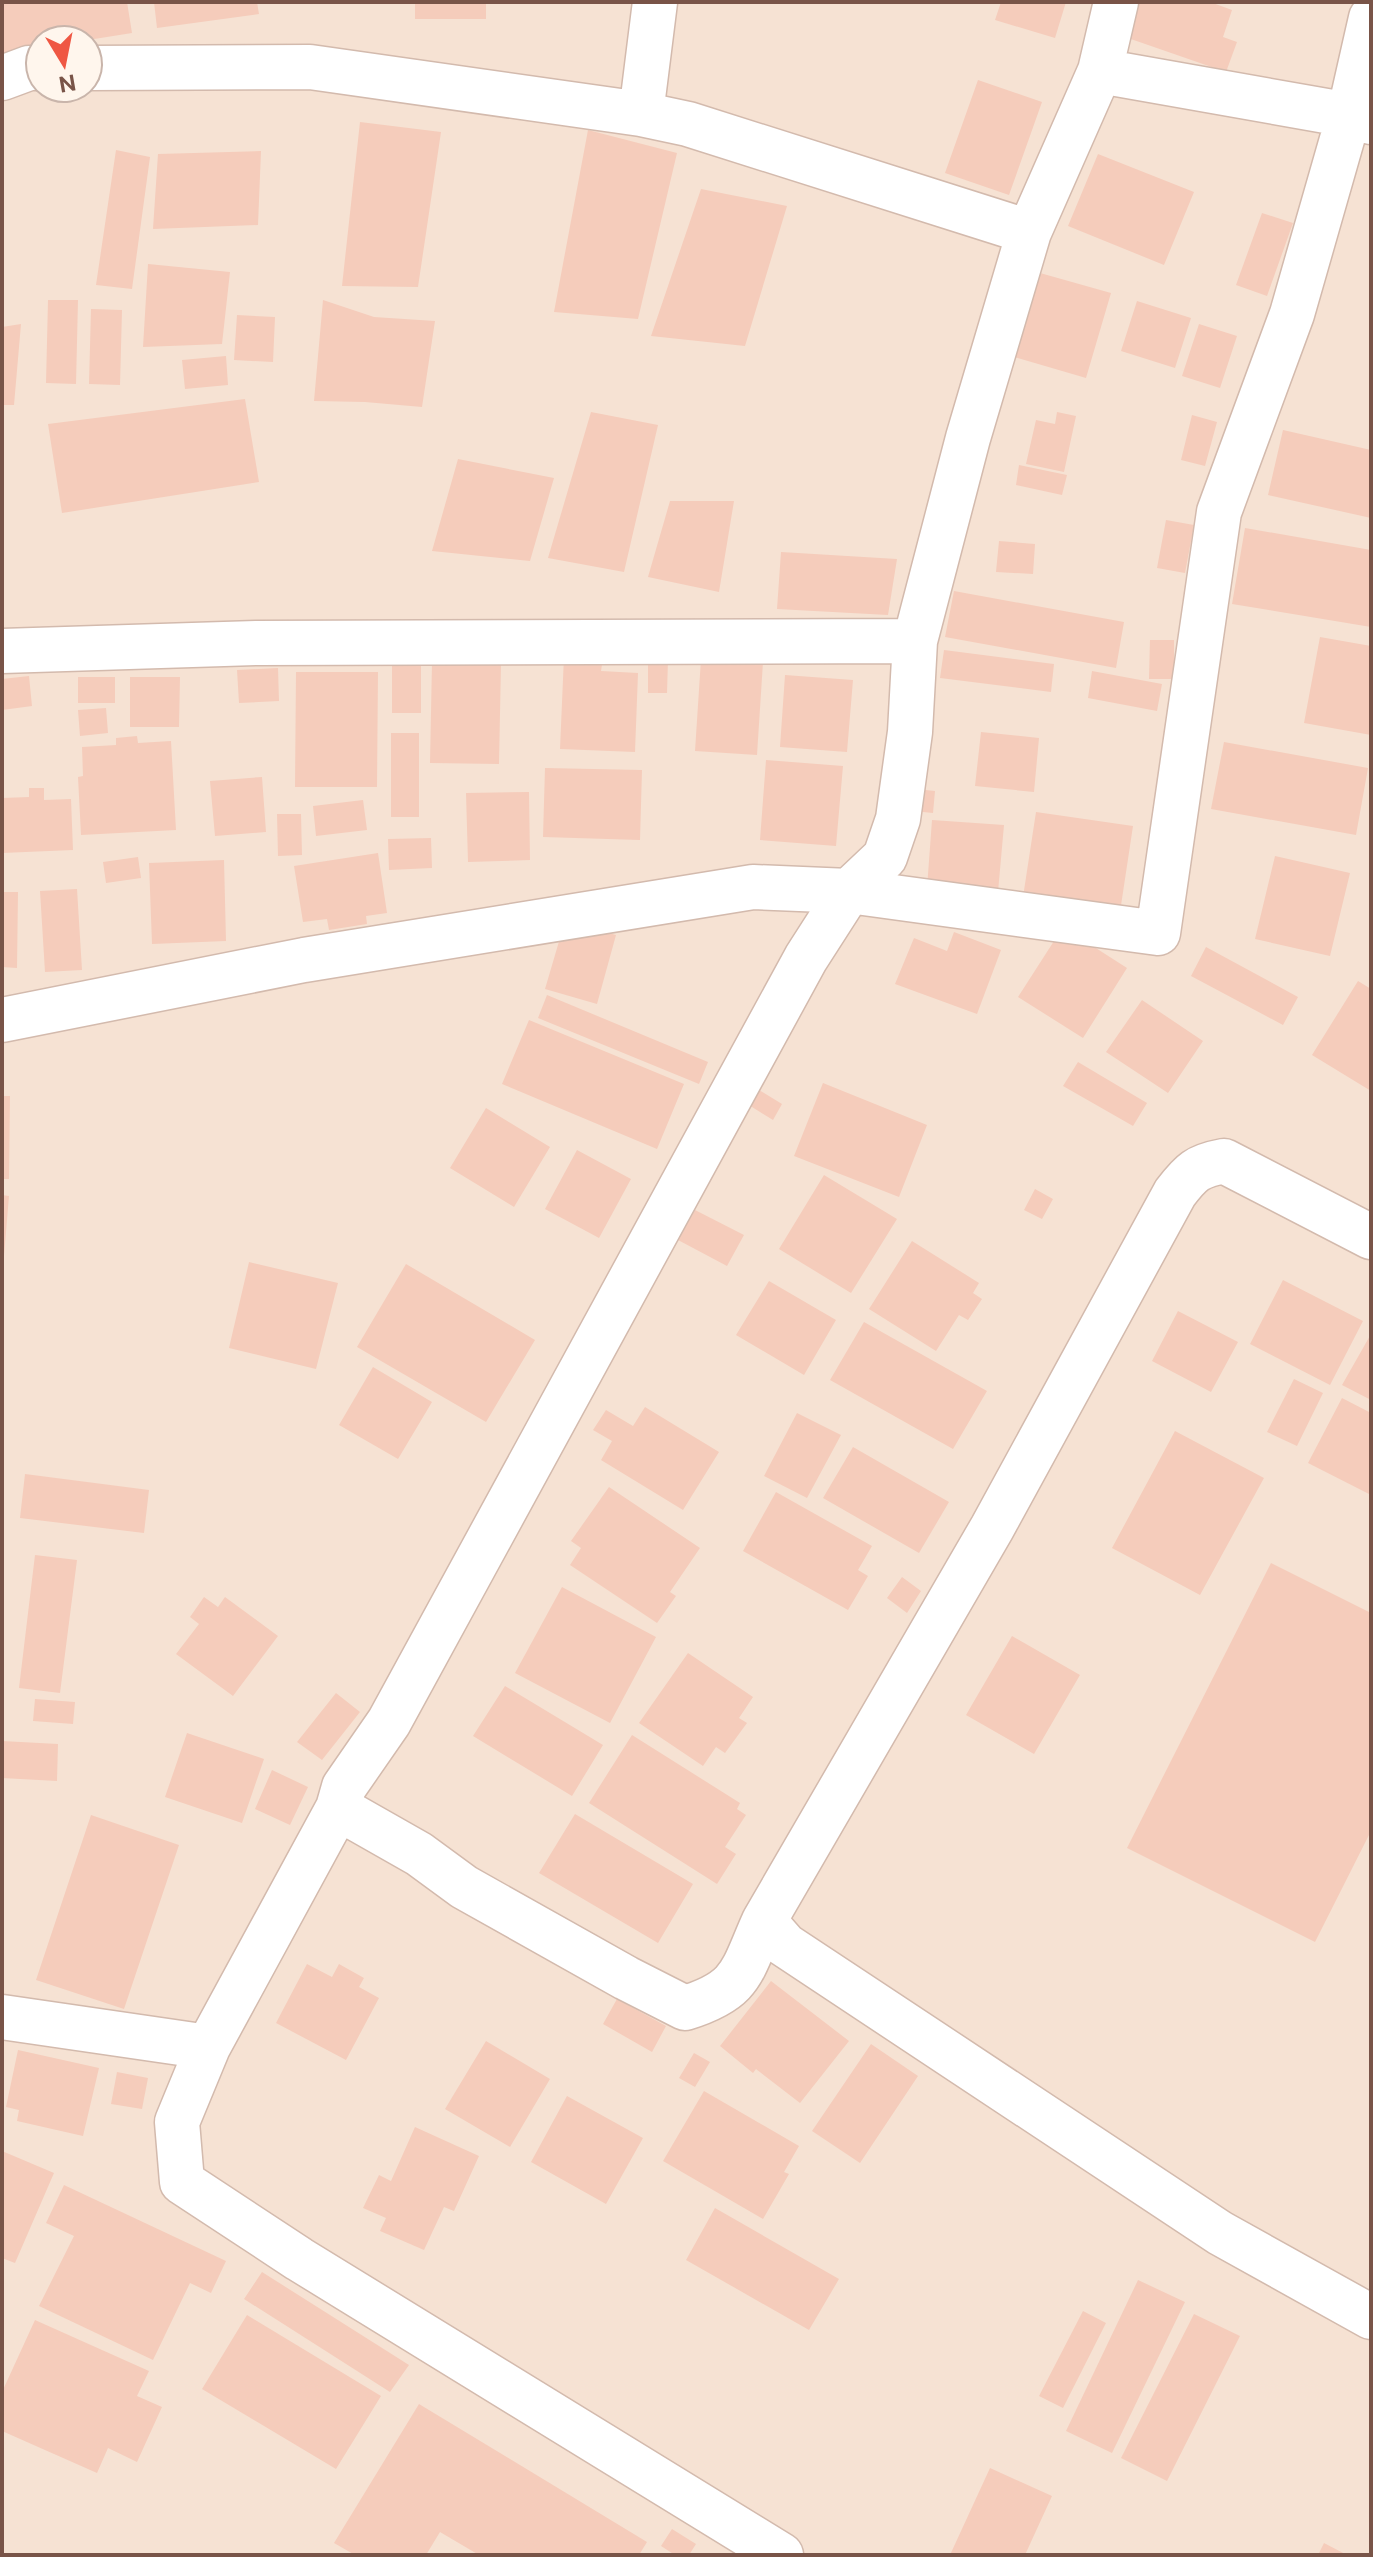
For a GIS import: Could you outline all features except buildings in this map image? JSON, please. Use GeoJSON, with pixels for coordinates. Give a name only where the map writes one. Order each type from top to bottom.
{"type":"FeatureCollection","features":[{"type":"Feature","properties":{"kind":"street"},"geometry":{"type":"LineString","coordinates":[[641,114],[655,2]]}},
{"type":"Feature","properties":{"kind":"street"},"geometry":{"type":"LineString","coordinates":[[781,2555],[299,2259],[182,2182],[177,2122],[208,2047],[338,1808],[344,1787],[389,1722],[806,958],[849,891],[885,857],[898,819],[910,732],[915,641],[968,438],[1029,232],[1100,71],[1116,2]]}},
{"type":"Feature","properties":{"kind":"street"},"geometry":{"type":"LineString","coordinates":[[2,1020],[304,960],[753,887],[849,891],[1158,933],[1219,512],[1360,119],[1371,18]]}},
{"type":"Feature","properties":{"kind":"street"},"geometry":{"type":"LineString","coordinates":[[104,68],[310,67],[641,114],[688,124],[1029,232]]}},
{"type":"Feature","properties":{"kind":"street"},"geometry":{"type":"LineString","coordinates":[[2,78],[24,70]]}},
{"type":"Feature","properties":{"kind":"street"},"geometry":{"type":"LineString","coordinates":[[1100,71],[1360,119]]}},
{"type":"Feature","properties":{"kind":"street"},"geometry":{"type":"LineString","coordinates":[[2,651],[256,643],[915,641]]}},
{"type":"Feature","properties":{"kind":"street"},"geometry":{"type":"LineString","coordinates":[[338,1808],[419,1854],[464,1887],[626,1978],[685,2008],[707,2001],[735,1984],[764,1921],[992,1528],[1175,1193],[1191,1172],[1206,1164],[1224,1161],[1371,1237]]}},
{"type":"Feature","properties":{"kind":"street"},"geometry":{"type":"LineString","coordinates":[[764,1921],[785,1945],[1220,2233],[1371,2317]]}},
{"type":"Feature","properties":{"kind":"street"},"geometry":{"type":"LineString","coordinates":[[2,2017],[208,2047]]}},
{"type":"Feature","properties":{"kind":"shaded area"},"geometry":{"type":"Polygon","coordinates":[[[2,2],[1371,2],[1371,2555],[2,2555],[2,2]]]}}]}
